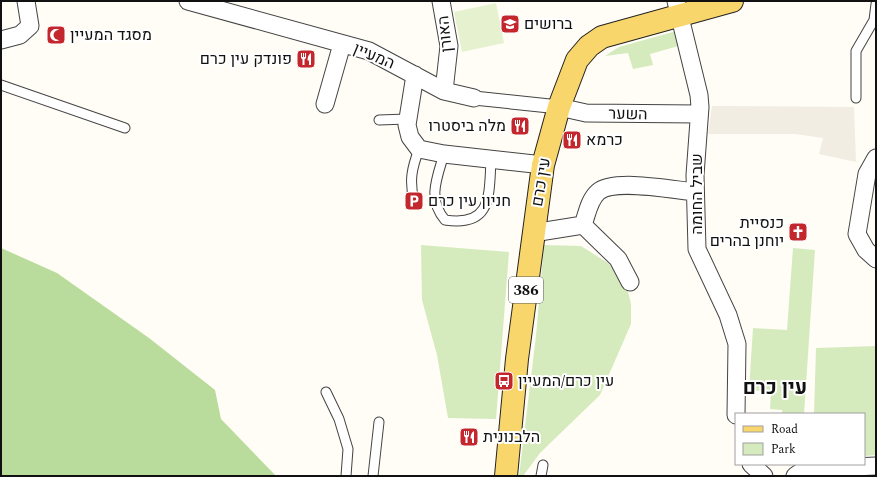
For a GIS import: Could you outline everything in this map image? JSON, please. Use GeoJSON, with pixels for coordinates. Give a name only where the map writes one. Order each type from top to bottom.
{"type":"FeatureCollection","features":[{"type":"Feature","properties":{"kind":"main road","name":"עין כרם"},"geometry":{"type":"LineString","coordinates":[[506,476],[509,430],[533,233],[543,165],[559,107],[577,60],[589,46],[602,37],[677,8],[732,1]]}},
{"type":"Feature","properties":{"kind":"street"},"geometry":{"type":"LineString","coordinates":[[1,40],[20,35],[30,26],[26,1]]}},
{"type":"Feature","properties":{"kind":"street","name":"המעיין"},"geometry":{"type":"LineString","coordinates":[[188,1],[369,51],[444,91],[474,98],[559,107]]}},
{"type":"Feature","properties":{"kind":"street","name":"האורן"},"geometry":{"type":"LineString","coordinates":[[440,1],[449,46],[444,91]]}},
{"type":"Feature","properties":{"kind":"street","name":"שביל החומה"},"geometry":{"type":"LineString","coordinates":[[677,8],[699,95],[700,107],[698,114],[695,192],[697,249],[728,315],[737,344],[736,413]]}},
{"type":"Feature","properties":{"kind":"street"},"geometry":{"type":"LineString","coordinates":[[324,104],[342,44]]}},
{"type":"Feature","properties":{"kind":"street"},"geometry":{"type":"LineString","coordinates":[[415,75],[407,125],[410,137],[419,149],[444,154],[543,165]]}},
{"type":"Feature","properties":{"kind":"street","name":"השער"},"geometry":{"type":"LineString","coordinates":[[559,107],[586,113],[698,114]]}},
{"type":"Feature","properties":{"kind":"street"},"geometry":{"type":"LineString","coordinates":[[876,158],[867,174],[857,234],[866,250],[876,259]]}},
{"type":"Feature","properties":{"kind":"street"},"geometry":{"type":"LineString","coordinates":[[583,225],[591,201],[599,191],[620,184],[695,192]]}},
{"type":"Feature","properties":{"kind":"street"},"geometry":{"type":"LineString","coordinates":[[533,233],[583,225]]}},
{"type":"Feature","properties":{"kind":"street"},"geometry":{"type":"LineString","coordinates":[[583,225],[618,259],[630,282]]}},
{"type":"Feature","properties":{"kind":"street"},"geometry":{"type":"LineString","coordinates":[[753,465],[764,476]]}},
{"type":"Feature","properties":{"kind":"street"},"geometry":{"type":"LineString","coordinates":[[795,476],[805,469],[876,466]]}},
{"type":"Feature","properties":{"kind":"lane"},"geometry":{"type":"LineString","coordinates":[[856,98],[856,51],[874,20],[876,4]]}},
{"type":"Feature","properties":{"kind":"lane"},"geometry":{"type":"LineString","coordinates":[[1,85],[126,128]]}},
{"type":"Feature","properties":{"kind":"lane"},"geometry":{"type":"LineString","coordinates":[[379,120],[407,119]]}},
{"type":"Feature","properties":{"kind":"lane"},"geometry":{"type":"LineString","coordinates":[[414,201],[410,186],[413,166],[419,149]]}},
{"type":"Feature","properties":{"kind":"lane"},"geometry":{"type":"LineString","coordinates":[[444,154],[435,186],[435,201],[438,211],[445,220],[461,222],[474,220],[484,209],[489,194],[491,160]]}},
{"type":"Feature","properties":{"kind":"lane"},"geometry":{"type":"LineString","coordinates":[[326,392],[340,419],[348,449],[346,476]]}},
{"type":"Feature","properties":{"kind":"lane"},"geometry":{"type":"LineString","coordinates":[[373,476],[379,422]]}},
{"type":"Feature","properties":{"kind":"lane"},"geometry":{"type":"LineString","coordinates":[[541,476],[543,465]]}},
{"type":"Feature","properties":{"kind":"green space"},"geometry":{"type":"Polygon","coordinates":[[[496,3],[504,43],[462,52],[454,12],[496,3]]]}},
{"type":"Feature","properties":{"kind":"green space"},"geometry":{"type":"Polygon","coordinates":[[[680,30],[682,45],[650,54],[653,65],[633,69],[628,53],[605,56],[619,47],[680,30]]]}},
{"type":"Feature","properties":{"kind":"green space"},"geometry":{"type":"Polygon","coordinates":[[[421,245],[509,252],[496,419],[448,418],[437,355],[422,300],[421,245]]]}},
{"type":"Feature","properties":{"kind":"green space"},"geometry":{"type":"Polygon","coordinates":[[[544,245],[581,246],[608,263],[626,284],[631,304],[631,324],[600,395],[540,453],[523,476],[519,476],[536,336],[544,245]]]}},
{"type":"Feature","properties":{"kind":"green space"},"geometry":{"type":"Polygon","coordinates":[[[1,248],[57,273],[149,338],[215,390],[221,419],[276,476],[1,476],[1,248]]]}},
{"type":"Feature","properties":{"kind":"green space"},"geometry":{"type":"Polygon","coordinates":[[[793,248],[815,250],[804,413],[782,413],[782,410],[770,409],[771,392],[749,390],[753,328],[787,330],[793,248]]]}},
{"type":"Feature","properties":{"kind":"green space"},"geometry":{"type":"Polygon","coordinates":[[[876,346],[876,455],[865,456],[865,413],[814,413],[816,348],[876,346]]]}},
{"type":"Feature","properties":{"kind":"shaded area"},"geometry":{"type":"Polygon","coordinates":[[[712,106],[854,107],[856,162],[819,154],[823,138],[795,134],[708,134],[712,106]]]}},
{"type":"Feature","properties":{"kind":"place","name":"ברושים"},"geometry":{"type":"Point","coordinates":[510,24]}},
{"type":"Feature","properties":{"kind":"place","name":"מסגד המעיין"},"geometry":{"type":"Point","coordinates":[56,35]}},
{"type":"Feature","properties":{"kind":"place","name":"פונדק עין כרם"},"geometry":{"type":"Point","coordinates":[306,59]}},
{"type":"Feature","properties":{"kind":"place","name":"מלה ביסטרו"},"geometry":{"type":"Point","coordinates":[520,126]}},
{"type":"Feature","properties":{"kind":"place","name":"כרמא"},"geometry":{"type":"Point","coordinates":[572,140]}},
{"type":"Feature","properties":{"kind":"place","name":"חניון עין כרם"},"geometry":{"type":"Point","coordinates":[414,201]}},
{"type":"Feature","properties":{"kind":"place","name":"כנסיית יוחנן בהרים"},"geometry":{"type":"Point","coordinates":[798,232]}},
{"type":"Feature","properties":{"kind":"place","name":"עין כרם/המעיין"},"geometry":{"type":"Point","coordinates":[504,381]}},
{"type":"Feature","properties":{"kind":"place","name":"הלבנונית"},"geometry":{"type":"Point","coordinates":[469,437]}},
{"type":"Feature","properties":{"kind":"district","name":"עין כרם"},"geometry":{"type":"Point","coordinates":[775,388]}}]}
